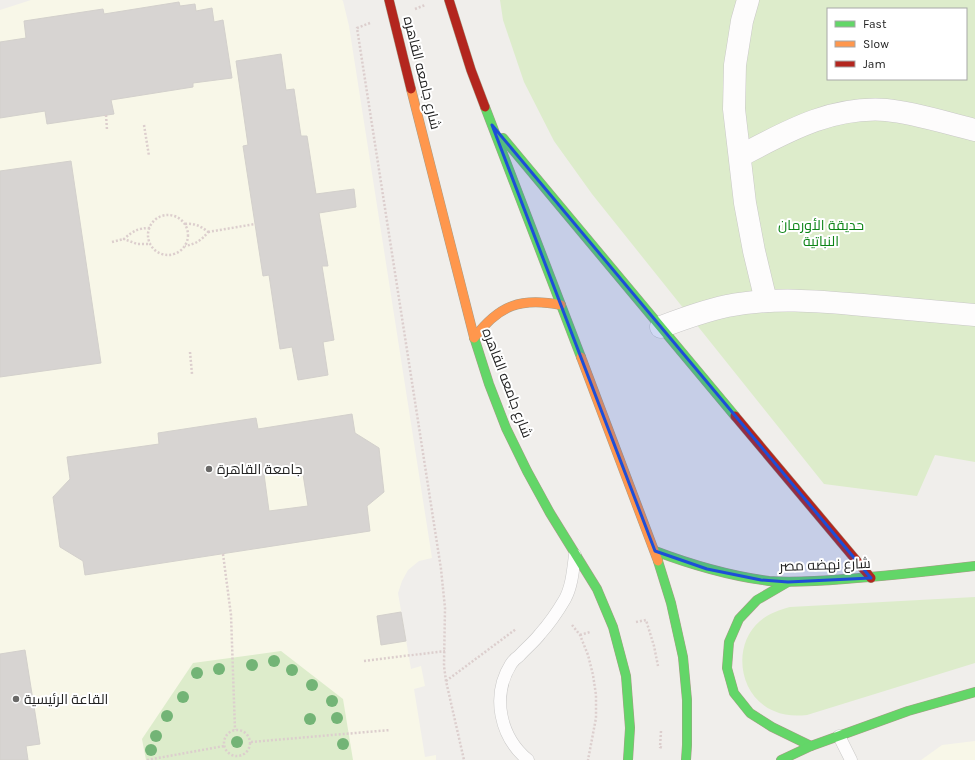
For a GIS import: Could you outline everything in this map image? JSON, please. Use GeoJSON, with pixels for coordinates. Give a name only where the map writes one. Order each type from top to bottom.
{"type":"FeatureCollection","features":[{"type":"Feature","properties":{"kind":"main road","name":"شارع جامعه القاهره"},"geometry":{"type":"LineString","coordinates":[[389,0],[474,338],[489,384],[506,428],[527,471],[550,513],[597,589],[613,627],[626,676],[630,728],[628,760]]}},
{"type":"Feature","properties":{"kind":"main road"},"geometry":{"type":"LineString","coordinates":[[449,0],[471,70],[655,550],[665,580],[674,611],[688,694],[688,750],[686,760]]}},
{"type":"Feature","properties":{"kind":"main road"},"geometry":{"type":"LineString","coordinates":[[492,125],[871,578]]}},
{"type":"Feature","properties":{"kind":"main road"},"geometry":{"type":"LineString","coordinates":[[474,338],[484,325],[497,314],[512,306],[528,302],[544,302],[561,305]]}},
{"type":"Feature","properties":{"kind":"main road","name":"شارع نهضه مصر"},"geometry":{"type":"LineString","coordinates":[[655,550],[707,569],[741,576],[788,582],[871,578],[975,566]]}},
{"type":"Feature","properties":{"kind":"main road"},"geometry":{"type":"LineString","coordinates":[[788,582],[757,600],[739,619],[729,642],[727,668],[734,693],[750,713],[772,727],[811,746]]}},
{"type":"Feature","properties":{"kind":"main road"},"geometry":{"type":"LineString","coordinates":[[780,760],[811,746],[908,711],[975,692]]}},
{"type":"Feature","properties":{"kind":"street"},"geometry":{"type":"LineString","coordinates":[[748,0],[742,21],[735,65],[734,109],[745,203],[754,252],[766,301]]}},
{"type":"Feature","properties":{"kind":"street"},"geometry":{"type":"LineString","coordinates":[[740,156],[795,128],[816,120],[838,114],[861,111],[885,110],[908,113],[975,130]]}},
{"type":"Feature","properties":{"kind":"street"},"geometry":{"type":"LineString","coordinates":[[661,328],[690,316],[727,306],[766,301],[822,301],[975,315]]}},
{"type":"Feature","properties":{"kind":"lane"},"geometry":{"type":"LineString","coordinates":[[528,760],[520,753],[511,741],[504,727],[500,696],[504,679],[511,664],[540,634],[566,597],[573,576],[575,554]]}},
{"type":"Feature","properties":{"kind":"lane"},"geometry":{"type":"LineString","coordinates":[[839,736],[851,760]]}},
{"type":"Feature","properties":{"kind":"path"},"geometry":{"type":"LineString","coordinates":[[427,5],[357,28],[441,569],[445,608],[444,666],[446,681],[464,760]]}},
{"type":"Feature","properties":{"kind":"path"},"geometry":{"type":"LineString","coordinates":[[106,115],[107,130]]}},
{"type":"Feature","properties":{"kind":"path"},"geometry":{"type":"LineString","coordinates":[[144,125],[149,156]]}},
{"type":"Feature","properties":{"kind":"path"},"geometry":{"type":"LineString","coordinates":[[186,246],[188,237],[187,228],[182,221],[175,216],[166,215],[157,219],[151,225],[148,233],[154,249],[162,254],[171,255],[179,252],[186,246],[198,242],[208,232],[255,224]]}},
{"type":"Feature","properties":{"kind":"path"},"geometry":{"type":"LineString","coordinates":[[184,224],[197,225],[208,232]]}},
{"type":"Feature","properties":{"kind":"path"},"geometry":{"type":"LineString","coordinates":[[112,242],[124,239],[135,230],[150,228]]}},
{"type":"Feature","properties":{"kind":"path"},"geometry":{"type":"LineString","coordinates":[[124,239],[137,244],[151,244]]}},
{"type":"Feature","properties":{"kind":"path"},"geometry":{"type":"LineString","coordinates":[[190,352],[192,374]]}},
{"type":"Feature","properties":{"kind":"path"},"geometry":{"type":"LineString","coordinates":[[223,554],[231,615],[235,730]]}},
{"type":"Feature","properties":{"kind":"path"},"geometry":{"type":"LineString","coordinates":[[559,609],[580,635],[594,675],[596,718],[588,760]]}},
{"type":"Feature","properties":{"kind":"path"},"geometry":{"type":"LineString","coordinates":[[446,681],[518,628]]}},
{"type":"Feature","properties":{"kind":"path"},"geometry":{"type":"LineString","coordinates":[[364,661],[445,651]]}},
{"type":"Feature","properties":{"kind":"path"},"geometry":{"type":"LineString","coordinates":[[235,730],[246,732],[251,742],[249,751],[241,758],[230,755],[224,746],[226,735],[235,730]]}},
{"type":"Feature","properties":{"kind":"path"},"geometry":{"type":"LineString","coordinates":[[251,742],[390,730]]}},
{"type":"Feature","properties":{"kind":"path"},"geometry":{"type":"LineString","coordinates":[[147,760],[224,746]]}},
{"type":"Feature","properties":{"kind":"highlighted area"},"geometry":{"type":"Polygon","coordinates":[[[492,125],[871,578],[788,582],[761,580],[707,569],[655,551],[492,125]]]}},
{"type":"Feature","properties":{"kind":"shaded area","name":"جامعة القاهرة"},"geometry":{"type":"Polygon","coordinates":[[[31,0],[343,1],[349,26],[432,558],[419,561],[408,570],[398,593],[411,669],[421,666],[425,686],[414,689],[425,757],[436,755],[436,760],[0,760],[0,10],[31,0]]]}},
{"type":"Feature","properties":{"kind":"shaded area"},"geometry":{"type":"Polygon","coordinates":[[[975,741],[975,760],[921,760],[942,745],[975,741]]]}},
{"type":"Feature","properties":{"kind":"green space","name":"حديقة الأورمان النباتية"},"geometry":{"type":"Polygon","coordinates":[[[500,0],[975,0],[975,462],[935,455],[917,496],[824,484],[592,194],[554,141],[524,82],[503,20],[500,0]]]}},
{"type":"Feature","properties":{"kind":"green space"},"geometry":{"type":"Polygon","coordinates":[[[975,597],[975,663],[807,715],[799,716],[782,714],[762,704],[753,695],[747,683],[743,670],[742,657],[745,644],[751,631],[760,621],[778,611],[790,607],[975,597]]]}},
{"type":"Feature","properties":{"kind":"green space"},"geometry":{"type":"Polygon","coordinates":[[[281,651],[343,699],[353,760],[146,760],[142,739],[193,663],[281,651]]]}},
{"type":"Feature","properties":{"kind":"building"},"geometry":{"type":"Polygon","coordinates":[[[179,2],[180,6],[195,4],[196,11],[212,8],[214,22],[223,20],[232,78],[193,83],[193,87],[111,100],[114,114],[47,124],[45,111],[0,118],[0,42],[26,38],[24,21],[103,9],[104,14],[179,2]]]}},
{"type":"Feature","properties":{"kind":"building"},"geometry":{"type":"Polygon","coordinates":[[[281,54],[286,90],[294,89],[301,136],[307,136],[316,194],[354,189],[356,207],[319,213],[328,266],[322,266],[334,340],[323,342],[328,375],[298,380],[292,347],[280,349],[269,275],[263,276],[243,146],[248,145],[236,61],[281,54]]]}},
{"type":"Feature","properties":{"kind":"building"},"geometry":{"type":"Polygon","coordinates":[[[71,161],[101,363],[0,377],[0,171],[71,161]]]}},
{"type":"Feature","properties":{"kind":"building"},"geometry":{"type":"Polygon","coordinates":[[[352,414],[355,433],[379,448],[384,492],[367,506],[370,531],[85,575],[83,561],[60,547],[53,497],[70,479],[67,457],[159,444],[158,433],[256,418],[258,429],[352,414]],[[302,468],[264,474],[269,511],[308,506],[302,468]]]}},
{"type":"Feature","properties":{"kind":"building"},"geometry":{"type":"Polygon","coordinates":[[[401,612],[406,641],[381,645],[377,616],[401,612]]]}},
{"type":"Feature","properties":{"kind":"building","name":"القاعة الرئيسية"},"geometry":{"type":"Polygon","coordinates":[[[25,650],[40,744],[26,746],[28,760],[0,760],[0,654],[25,650]]]}},
{"type":"Feature","properties":{"kind":"traffic: fast"},"geometry":{"type":"LineString","coordinates":[[485,107],[581,357]]}},
{"type":"Feature","properties":{"kind":"traffic: fast"},"geometry":{"type":"LineString","coordinates":[[503,138],[735,416]]}},
{"type":"Feature","properties":{"kind":"traffic: fast"},"geometry":{"type":"LineString","coordinates":[[474,337],[489,384],[506,428],[550,513],[597,589],[613,627],[626,676],[630,728],[628,760]]}},
{"type":"Feature","properties":{"kind":"traffic: fast"},"geometry":{"type":"LineString","coordinates":[[655,551],[683,561],[726,573],[754,579],[779,582],[807,582],[861,578],[975,566]]}},
{"type":"Feature","properties":{"kind":"traffic: fast"},"geometry":{"type":"LineString","coordinates":[[658,561],[671,603],[683,657],[687,700],[686,760]]}},
{"type":"Feature","properties":{"kind":"traffic: fast"},"geometry":{"type":"LineString","coordinates":[[788,582],[757,600],[739,619],[729,642],[727,668],[734,693],[750,713],[772,727],[811,746]]}},
{"type":"Feature","properties":{"kind":"traffic: fast"},"geometry":{"type":"LineString","coordinates":[[781,760],[811,746],[908,711],[975,692]]}},
{"type":"Feature","properties":{"kind":"traffic: slow"},"geometry":{"type":"LineString","coordinates":[[411,89],[474,337]]}},
{"type":"Feature","properties":{"kind":"traffic: slow"},"geometry":{"type":"LineString","coordinates":[[474,338],[493,318],[512,306],[534,302],[561,305]]}},
{"type":"Feature","properties":{"kind":"traffic: slow"},"geometry":{"type":"LineString","coordinates":[[581,357],[658,561]]}},
{"type":"Feature","properties":{"kind":"traffic: jam"},"geometry":{"type":"LineString","coordinates":[[389,0],[411,89]]}},
{"type":"Feature","properties":{"kind":"traffic: jam"},"geometry":{"type":"LineString","coordinates":[[449,0],[471,70],[485,107]]}},
{"type":"Feature","properties":{"kind":"traffic: jam"},"geometry":{"type":"LineString","coordinates":[[735,416],[871,578]]}},
{"type":"Feature","properties":{"kind":"place","name":"جامعة القاهرة"},"geometry":{"type":"Point","coordinates":[209,469]}},
{"type":"Feature","properties":{"kind":"place","name":"القاعة الرئيسية"},"geometry":{"type":"Point","coordinates":[16,699]}}]}
